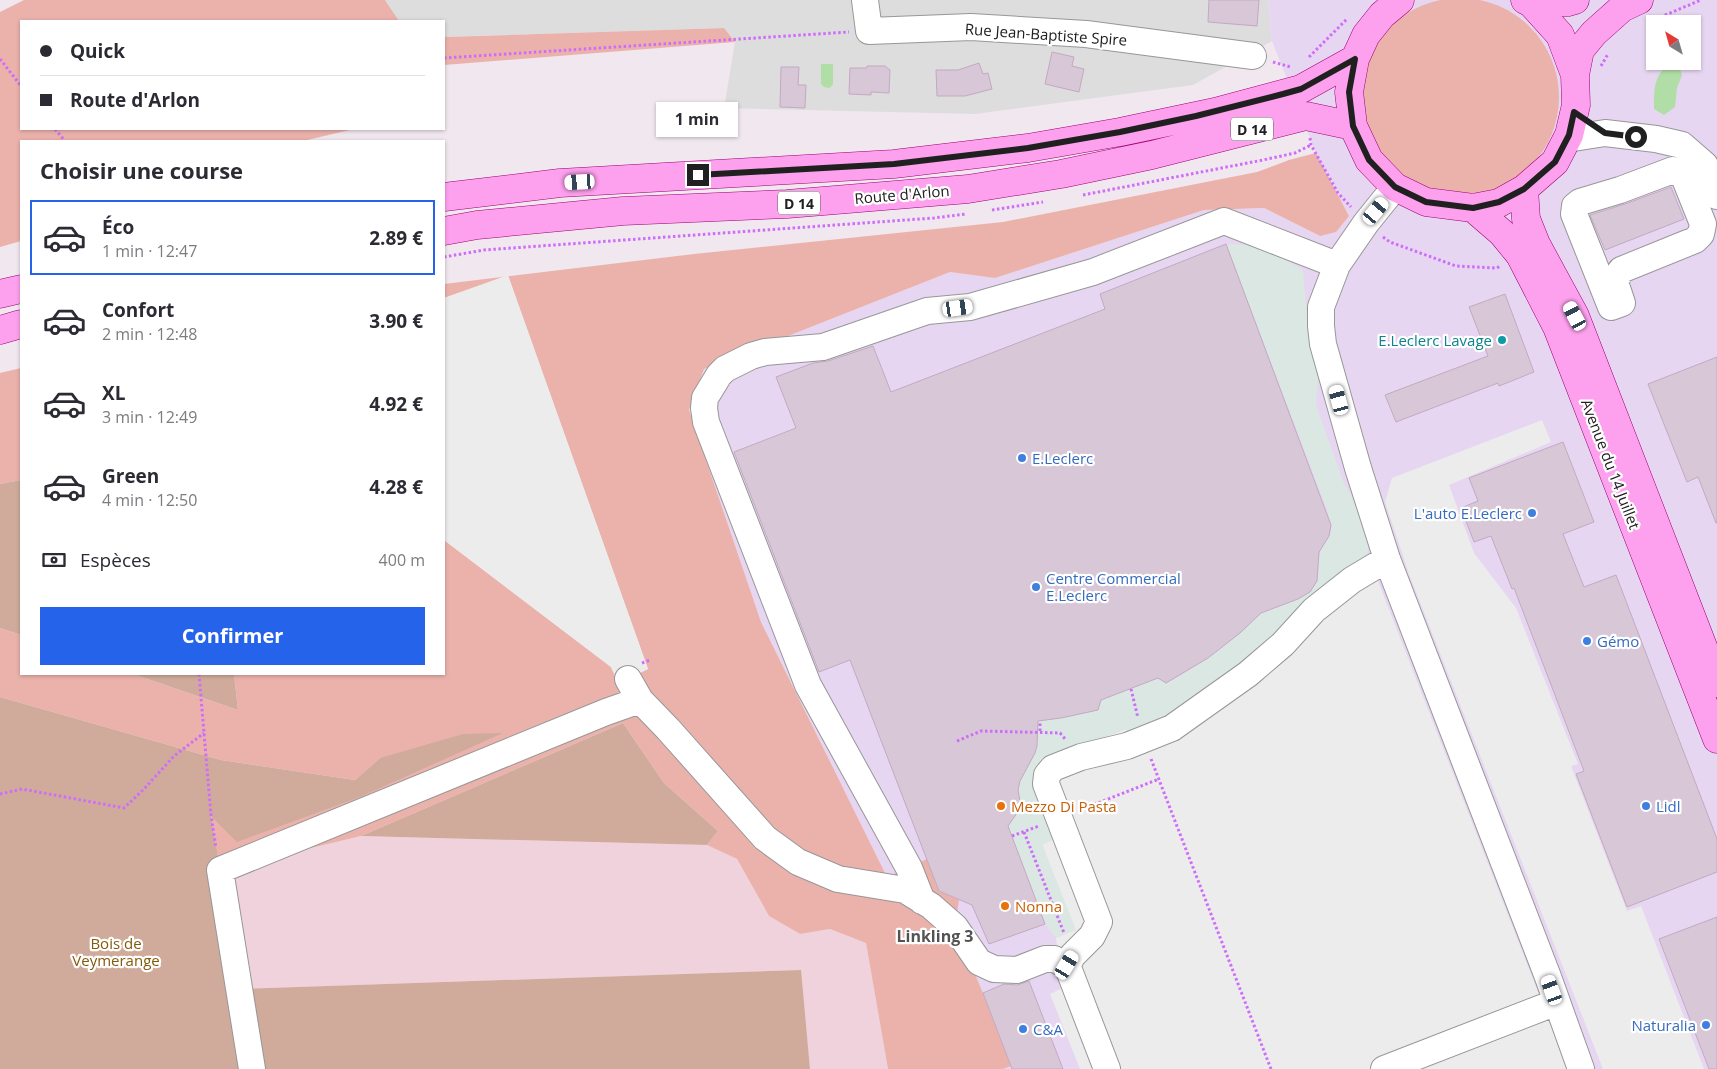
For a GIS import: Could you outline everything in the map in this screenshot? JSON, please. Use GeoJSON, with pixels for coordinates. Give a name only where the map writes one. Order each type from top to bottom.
{"type":"FeatureCollection","features":[{"type":"Feature","properties":{"kind":"main road"},"geometry":{"type":"LineString","coordinates":[[1400,0],[1382,15],[1371,28],[1355,59],[1349,92],[1353,126],[1369,160],[1395,187],[1426,202],[1473,208],[1499,202],[1524,189],[1555,162],[1567,139],[1576,105],[1575,75],[1580,50],[1594,33],[1622,8],[1644,11]]}},
{"type":"Feature","properties":{"kind":"main road"},"geometry":{"type":"LineString","coordinates":[[1528,2],[1568,2],[1575,0]]}},
{"type":"Feature","properties":{"kind":"main road"},"geometry":{"type":"LineString","coordinates":[[1528,2],[1560,35],[1575,75]]}},
{"type":"Feature","properties":{"kind":"main road","name":"Route d'Arlon"},"geometry":{"type":"LineString","coordinates":[[445,196],[560,183],[894,164],[1028,148],[1120,132],[1205,114],[1301,89],[1355,59]]}},
{"type":"Feature","properties":{"kind":"main road","name":"Route d'Arlon"},"geometry":{"type":"LineString","coordinates":[[445,231],[477,225],[623,211],[787,204],[968,189],[1061,174],[1152,155],[1306,116],[1353,126]]}},
{"type":"Feature","properties":{"kind":"main road","name":"Avenue du 14 Juillet"},"geometry":{"type":"LineString","coordinates":[[1524,189],[1526,218],[1536,244],[1575,316],[1717,683]]}},
{"type":"Feature","properties":{"kind":"main road","name":"Avenue du 14 Juillet"},"geometry":{"type":"LineString","coordinates":[[1473,208],[1502,233],[1520,255],[1558,327],[1717,739]]}},
{"type":"Feature","properties":{"kind":"main road"},"geometry":{"type":"LineString","coordinates":[[0,294],[20,289]]}},
{"type":"Feature","properties":{"kind":"main road"},"geometry":{"type":"LineString","coordinates":[[0,330],[20,324]]}},
{"type":"Feature","properties":{"kind":"street"},"geometry":{"type":"LineString","coordinates":[[864,0],[870,31]]}},
{"type":"Feature","properties":{"kind":"street","name":"Rue Jean-Baptiste Spire"},"geometry":{"type":"LineString","coordinates":[[870,31],[971,27],[1086,34],[1253,56]]}},
{"type":"Feature","properties":{"kind":"street"},"geometry":{"type":"LineString","coordinates":[[1574,112],[1605,133]]}},
{"type":"Feature","properties":{"kind":"street"},"geometry":{"type":"LineString","coordinates":[[1567,139],[1605,133],[1656,139],[1682,145],[1705,165],[1717,196]]}},
{"type":"Feature","properties":{"kind":"street"},"geometry":{"type":"LineString","coordinates":[[1673,170],[1680,173],[1685,179],[1703,224],[1701,234],[1695,240],[1621,270],[1615,282],[1622,303],[1611,308],[1574,214],[1575,206],[1580,202],[1620,190],[1673,170]]}},
{"type":"Feature","properties":{"kind":"street"},"geometry":{"type":"LineString","coordinates":[[1395,187],[1366,223],[1337,265],[1321,307],[1321,326],[1324,344],[1356,460],[1387,560],[1581,1069]]}},
{"type":"Feature","properties":{"kind":"street"},"geometry":{"type":"LineString","coordinates":[[922,901],[909,868],[808,685],[709,432],[704,408],[705,398],[719,375],[725,369],[750,356],[765,352],[823,347],[927,311],[970,306],[1093,272],[1224,221],[1337,265]]}},
{"type":"Feature","properties":{"kind":"street"},"geometry":{"type":"LineString","coordinates":[[1070,960],[1092,936],[1099,922],[1046,784],[1046,775],[1053,768],[1081,757],[1127,746],[1172,728],[1248,674],[1283,644],[1314,610],[1352,580],[1387,560]]}},
{"type":"Feature","properties":{"kind":"street"},"geometry":{"type":"LineString","coordinates":[[252,1069],[220,870],[606,712],[634,690],[765,838],[798,862],[838,879],[904,890],[922,901],[955,927],[979,962],[994,969],[1017,970],[1045,959],[1070,960]]}},
{"type":"Feature","properties":{"kind":"street"},"geometry":{"type":"LineString","coordinates":[[1070,960],[1107,1069]]}},
{"type":"Feature","properties":{"kind":"street"},"geometry":{"type":"LineString","coordinates":[[1384,1069],[1557,1002]]}},
{"type":"Feature","properties":{"kind":"path"},"geometry":{"type":"LineString","coordinates":[[1644,11],[1701,0]]}},
{"type":"Feature","properties":{"kind":"path"},"geometry":{"type":"LineString","coordinates":[[445,58],[870,31]]}},
{"type":"Feature","properties":{"kind":"path"},"geometry":{"type":"LineString","coordinates":[[0,59],[20,83]]}},
{"type":"Feature","properties":{"kind":"path"},"geometry":{"type":"LineString","coordinates":[[56,130],[64,140]]}},
{"type":"Feature","properties":{"kind":"path"},"geometry":{"type":"LineString","coordinates":[[1456,266],[1497,268],[1520,255]]}},
{"type":"Feature","properties":{"kind":"path"},"geometry":{"type":"LineString","coordinates":[[199,675],[210,815],[220,870]]}},
{"type":"Feature","properties":{"kind":"path"},"geometry":{"type":"LineString","coordinates":[[1131,689],[1144,740],[1271,1069]]}},
{"type":"Feature","properties":{"kind":"path"},"geometry":{"type":"LineString","coordinates":[[1040,720],[1040,731]]}},
{"type":"Feature","properties":{"kind":"path"},"geometry":{"type":"LineString","coordinates":[[957,741],[981,731],[1060,733],[1081,757]]}},
{"type":"Feature","properties":{"kind":"path"},"geometry":{"type":"LineString","coordinates":[[0,794],[22,789],[124,808],[174,756],[204,734]]}},
{"type":"Feature","properties":{"kind":"path"},"geometry":{"type":"LineString","coordinates":[[1012,836],[1159,779]]}},
{"type":"Feature","properties":{"kind":"path"},"geometry":{"type":"LineString","coordinates":[[1024,832],[1070,960]]}},
{"type":"Feature","properties":{"kind":"shaded area"},"geometry":{"type":"Polygon","coordinates":[[[1446,-1],[1474,-1],[1489,2],[1507,9],[1523,20],[1537,34],[1548,50],[1555,68],[1559,87],[1559,107],[1555,126],[1548,144],[1537,160],[1523,174],[1507,185],[1489,192],[1470,196],[1450,196],[1431,192],[1413,185],[1397,174],[1383,160],[1372,144],[1365,126],[1361,107],[1361,87],[1365,68],[1372,50],[1383,34],[1397,20],[1413,9],[1446,-1]]]}},
{"type":"Feature","properties":{"kind":"shaded area"},"geometry":{"type":"Polygon","coordinates":[[[24,0],[385,0],[398,20],[20,20],[20,130],[350,130],[307,140],[20,140],[20,241],[0,247],[0,12],[24,0]]]}},
{"type":"Feature","properties":{"kind":"shaded area"},"geometry":{"type":"Polygon","coordinates":[[[385,0],[1268,0],[1272,41],[1193,85],[975,114],[724,108],[735,42],[723,28],[445,37],[445,20],[398,20],[385,0]]]}},
{"type":"Feature","properties":{"kind":"shaded area"},"geometry":{"type":"Polygon","coordinates":[[[1268,0],[1717,0],[1717,1069],[1003,1069],[1011,1065],[927,860],[887,877],[761,622],[689,410],[704,369],[950,272],[995,278],[1204,210],[1264,208],[1320,236],[1349,216],[1316,153],[1272,41],[1268,0]]]}},
{"type":"Feature","properties":{"kind":"shaded area"},"geometry":{"type":"Polygon","coordinates":[[[724,28],[735,42],[445,65],[445,37],[724,28]]]}},
{"type":"Feature","properties":{"kind":"shaded area"},"geometry":{"type":"Polygon","coordinates":[[[821,64],[833,64],[833,84],[830,88],[824,87],[821,84],[821,64]]]}},
{"type":"Feature","properties":{"kind":"shaded area"},"geometry":{"type":"Polygon","coordinates":[[[1662,70],[1680,70],[1682,75],[1677,88],[1675,107],[1664,115],[1654,109],[1657,78],[1662,70]]]}},
{"type":"Feature","properties":{"kind":"shaded area"},"geometry":{"type":"Polygon","coordinates":[[[1316,153],[1349,216],[1336,232],[1320,236],[1264,208],[1204,210],[995,278],[950,272],[704,369],[689,410],[761,622],[887,877],[927,859],[939,891],[959,900],[955,927],[1011,1066],[1003,1069],[888,1069],[866,943],[830,929],[800,934],[769,916],[737,859],[707,845],[718,831],[664,783],[623,723],[361,836],[220,870],[211,815],[360,797],[380,758],[355,780],[221,760],[0,697],[0,628],[20,635],[20,675],[136,675],[238,710],[234,675],[445,675],[445,541],[611,667],[619,683],[648,669],[508,276],[694,254],[1003,222],[1257,172],[1289,160],[1316,153]]]}},
{"type":"Feature","properties":{"kind":"shaded area"},"geometry":{"type":"Polygon","coordinates":[[[1226,244],[1246,245],[1277,255],[1303,270],[1309,343],[1318,378],[1316,405],[1343,481],[1365,521],[1369,558],[1246,662],[1178,711],[1129,734],[1126,729],[1056,755],[1057,838],[1042,845],[1076,930],[1056,938],[1045,924],[1007,824],[1017,813],[1020,801],[1018,790],[1020,781],[1035,753],[1025,722],[1061,718],[1098,710],[1101,700],[1158,678],[1166,683],[1183,674],[1208,658],[1240,633],[1261,613],[1310,592],[1317,581],[1320,549],[1328,539],[1331,528],[1327,510],[1226,244]]]}},
{"type":"Feature","properties":{"kind":"shaded area"},"geometry":{"type":"Polygon","coordinates":[[[508,275],[648,669],[618,683],[611,667],[445,541],[445,298],[508,275]]]}},
{"type":"Feature","properties":{"kind":"shaded area"},"geometry":{"type":"Polygon","coordinates":[[[507,276],[445,298],[445,284],[507,276]]]}},
{"type":"Feature","properties":{"kind":"shaded area"},"geometry":{"type":"Polygon","coordinates":[[[20,368],[20,480],[0,484],[0,373],[20,368]]]}},
{"type":"Feature","properties":{"kind":"shaded area"},"geometry":{"type":"Polygon","coordinates":[[[1542,420],[1551,442],[1449,485],[1474,553],[1516,608],[1578,764],[1571,766],[1627,911],[1641,906],[1704,1069],[1603,1069],[1409,574],[1385,502],[1392,478],[1542,420]]]}},
{"type":"Feature","properties":{"kind":"shaded area"},"geometry":{"type":"Polygon","coordinates":[[[1369,558],[1568,1069],[1080,1069],[1050,994],[1062,988],[1056,938],[1075,930],[1042,844],[1043,766],[1083,745],[1126,729],[1369,558]]]}},
{"type":"Feature","properties":{"kind":"shaded area"},"geometry":{"type":"Polygon","coordinates":[[[361,836],[707,845],[737,859],[769,916],[800,934],[830,929],[866,943],[888,1069],[810,1069],[800,970],[241,989],[220,870],[361,836]]]}},
{"type":"Feature","properties":{"kind":"green space"},"geometry":{"type":"Polygon","coordinates":[[[20,480],[20,635],[0,628],[0,484],[20,480]]]}},
{"type":"Feature","properties":{"kind":"green space"},"geometry":{"type":"Polygon","coordinates":[[[136,675],[234,675],[238,710],[136,675]]]}},
{"type":"Feature","properties":{"kind":"green space","name":"Bois de Veymerange"},"geometry":{"type":"Polygon","coordinates":[[[0,697],[221,760],[355,780],[380,758],[463,734],[503,733],[360,797],[237,842],[211,816],[241,989],[801,970],[810,1069],[0,1069],[0,697]]]}},
{"type":"Feature","properties":{"kind":"green space"},"geometry":{"type":"Polygon","coordinates":[[[623,723],[664,783],[718,831],[707,845],[361,836],[623,723]]]}},
{"type":"Feature","properties":{"kind":"building"},"geometry":{"type":"Polygon","coordinates":[[[1209,0],[1259,0],[1257,26],[1208,22],[1209,0]]]}},
{"type":"Feature","properties":{"kind":"building"},"geometry":{"type":"Polygon","coordinates":[[[1052,52],[1074,57],[1072,66],[1084,69],[1079,92],[1045,84],[1052,52]]]}},
{"type":"Feature","properties":{"kind":"building"},"geometry":{"type":"Polygon","coordinates":[[[979,63],[983,74],[988,73],[992,89],[965,96],[937,96],[936,70],[958,70],[979,63]]]}},
{"type":"Feature","properties":{"kind":"building"},"geometry":{"type":"Polygon","coordinates":[[[867,66],[885,66],[890,70],[889,93],[871,92],[871,95],[849,94],[850,68],[867,68],[867,66]]]}},
{"type":"Feature","properties":{"kind":"building"},"geometry":{"type":"Polygon","coordinates":[[[781,67],[799,67],[798,85],[806,85],[805,108],[780,107],[781,67]]]}},
{"type":"Feature","properties":{"kind":"building"},"geometry":{"type":"Polygon","coordinates":[[[1671,187],[1684,219],[1605,250],[1590,215],[1671,187]]]}},
{"type":"Feature","properties":{"kind":"building","name":"Centre Commercial E.Leclerc"},"geometry":{"type":"Polygon","coordinates":[[[1226,244],[1331,525],[1329,536],[1319,552],[1317,581],[1310,592],[1298,599],[1261,613],[1240,633],[1208,658],[1166,683],[1158,678],[1101,700],[1098,710],[1038,721],[1035,753],[1020,781],[1018,790],[1020,801],[1017,813],[1008,826],[1045,924],[989,944],[972,905],[939,891],[850,660],[819,672],[734,452],[796,428],[776,377],[813,363],[828,361],[873,346],[891,392],[1105,309],[1100,294],[1226,244]]]}},
{"type":"Feature","properties":{"kind":"building"},"geometry":{"type":"Polygon","coordinates":[[[1505,294],[1534,372],[1499,386],[1498,383],[1396,422],[1385,395],[1488,356],[1469,307],[1505,294]]]}},
{"type":"Feature","properties":{"kind":"building"},"geometry":{"type":"Polygon","coordinates":[[[1717,357],[1716,523],[1698,477],[1687,482],[1648,384],[1717,357]]]}},
{"type":"Feature","properties":{"kind":"building"},"geometry":{"type":"Polygon","coordinates":[[[1563,442],[1594,522],[1563,534],[1584,587],[1616,575],[1717,839],[1717,872],[1627,907],[1576,774],[1584,771],[1514,588],[1512,589],[1491,536],[1474,542],[1461,508],[1478,501],[1469,478],[1563,442]]]}},
{"type":"Feature","properties":{"kind":"building"},"geometry":{"type":"Polygon","coordinates":[[[1717,917],[1717,1069],[1709,1069],[1659,939],[1717,917]]]}},
{"type":"Feature","properties":{"kind":"building","name":"C&A"},"geometry":{"type":"Polygon","coordinates":[[[1029,981],[1063,1069],[1012,1069],[983,993],[1004,984],[1017,985],[1029,981]]]}},
{"type":"Feature","properties":{"kind":"place","name":"E.Leclerc Lavage"},"geometry":{"type":"Point","coordinates":[1502,340]}},
{"type":"Feature","properties":{"kind":"place","name":"E.Leclerc"},"geometry":{"type":"Point","coordinates":[1022,458]}},
{"type":"Feature","properties":{"kind":"place","name":"L'auto E.Leclerc"},"geometry":{"type":"Point","coordinates":[1532,513]}},
{"type":"Feature","properties":{"kind":"place","name":"Centre Commercial E.Leclerc"},"geometry":{"type":"Point","coordinates":[1036,587]}},
{"type":"Feature","properties":{"kind":"place","name":"Gémo"},"geometry":{"type":"Point","coordinates":[1587,641]}},
{"type":"Feature","properties":{"kind":"place","name":"Mezzo Di Pasta"},"geometry":{"type":"Point","coordinates":[1001,806]}},
{"type":"Feature","properties":{"kind":"place","name":"Lidl"},"geometry":{"type":"Point","coordinates":[1646,806]}},
{"type":"Feature","properties":{"kind":"place","name":"Nonna"},"geometry":{"type":"Point","coordinates":[1005,906]}},
{"type":"Feature","properties":{"kind":"place","name":"Naturalia"},"geometry":{"type":"Point","coordinates":[1706,1025]}},
{"type":"Feature","properties":{"kind":"place","name":"C&A"},"geometry":{"type":"Point","coordinates":[1023,1029]}},
{"type":"Feature","properties":{"kind":"district","name":"Linkling 3"},"geometry":{"type":"Point","coordinates":[935,936]}},
{"type":"Feature","properties":{"kind":"route"},"geometry":{"type":"LineString","coordinates":[[698,175],[894,164],[1028,148],[1120,132],[1214,112],[1301,89],[1355,59],[1349,92],[1353,126],[1369,160],[1395,187],[1426,202],[1473,208],[1499,202],[1524,189],[1555,162],[1569,135],[1574,112],[1605,133],[1616,136],[1636,137]]}}]}
